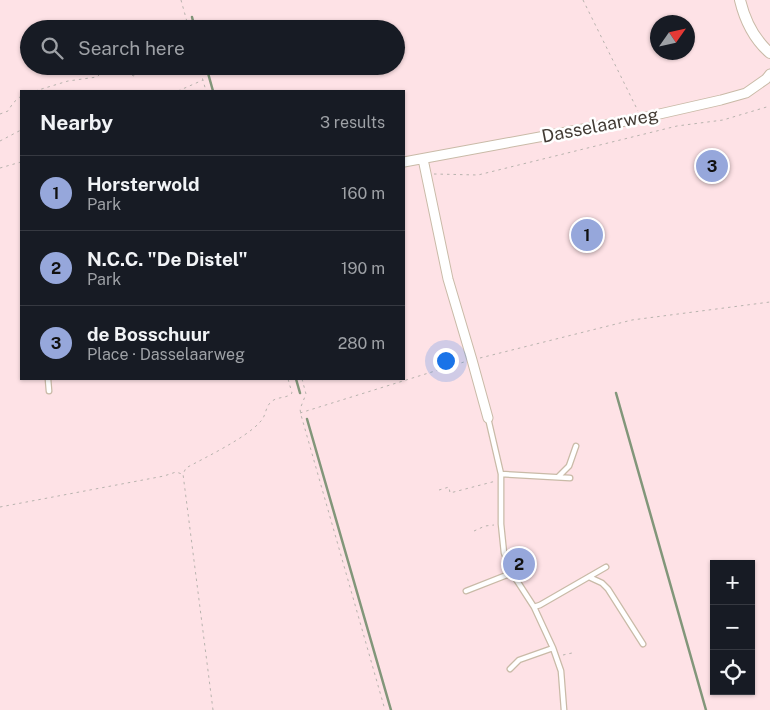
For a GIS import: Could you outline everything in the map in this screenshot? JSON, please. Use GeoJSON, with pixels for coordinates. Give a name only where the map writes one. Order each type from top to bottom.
{"type":"FeatureCollection","features":[{"type":"Feature","properties":{"kind":"street"},"geometry":{"type":"LineString","coordinates":[[740,0],[749,26],[756,38],[770,53]]}},
{"type":"Feature","properties":{"kind":"street","name":"Dasselaarweg"},"geometry":{"type":"LineString","coordinates":[[405,162],[642,118],[721,100],[746,93],[770,74]]}},
{"type":"Feature","properties":{"kind":"street"},"geometry":{"type":"LineString","coordinates":[[423,159],[448,280],[488,418]]}},
{"type":"Feature","properties":{"kind":"lane"},"geometry":{"type":"LineString","coordinates":[[48,380],[49,392]]}},
{"type":"Feature","properties":{"kind":"lane"},"geometry":{"type":"LineString","coordinates":[[488,418],[501,477],[501,524],[504,553],[512,573],[534,607],[553,648],[561,671],[564,710]]}},
{"type":"Feature","properties":{"kind":"lane"},"geometry":{"type":"LineString","coordinates":[[558,477],[569,466],[576,446]]}},
{"type":"Feature","properties":{"kind":"lane"},"geometry":{"type":"LineString","coordinates":[[501,477],[570,478]]}},
{"type":"Feature","properties":{"kind":"lane"},"geometry":{"type":"LineString","coordinates":[[534,607],[606,568]]}},
{"type":"Feature","properties":{"kind":"lane"},"geometry":{"type":"LineString","coordinates":[[466,591],[512,573]]}},
{"type":"Feature","properties":{"kind":"lane"},"geometry":{"type":"LineString","coordinates":[[589,577],[602,583],[608,589],[643,644]]}},
{"type":"Feature","properties":{"kind":"lane"},"geometry":{"type":"LineString","coordinates":[[510,669],[519,660],[553,648]]}},
{"type":"Feature","properties":{"kind":"path"},"geometry":{"type":"LineString","coordinates":[[181,0],[187,20]]}},
{"type":"Feature","properties":{"kind":"path"},"geometry":{"type":"LineString","coordinates":[[583,0],[642,118]]}},
{"type":"Feature","properties":{"kind":"path"},"geometry":{"type":"LineString","coordinates":[[39,90],[99,75]]}},
{"type":"Feature","properties":{"kind":"path"},"geometry":{"type":"LineString","coordinates":[[202,75],[206,90]]}},
{"type":"Feature","properties":{"kind":"path"},"geometry":{"type":"LineString","coordinates":[[180,90],[203,80]]}},
{"type":"Feature","properties":{"kind":"path"},"geometry":{"type":"LineString","coordinates":[[0,114],[8,111],[20,97]]}},
{"type":"Feature","properties":{"kind":"path"},"geometry":{"type":"LineString","coordinates":[[426,174],[478,175],[678,126],[723,120],[770,106]]}},
{"type":"Feature","properties":{"kind":"path"},"geometry":{"type":"LineString","coordinates":[[0,141],[20,131]]}},
{"type":"Feature","properties":{"kind":"path"},"geometry":{"type":"LineString","coordinates":[[0,168],[20,162]]}},
{"type":"Feature","properties":{"kind":"path"},"geometry":{"type":"LineString","coordinates":[[300,413],[472,360],[632,320],[770,302]]}},
{"type":"Feature","properties":{"kind":"path"},"geometry":{"type":"LineString","coordinates":[[213,710],[183,474],[186,468],[235,440],[261,422],[271,402],[290,396],[292,393],[288,380]]}},
{"type":"Feature","properties":{"kind":"path"},"geometry":{"type":"LineString","coordinates":[[302,380],[306,394],[300,413],[385,710]]}},
{"type":"Feature","properties":{"kind":"path"},"geometry":{"type":"LineString","coordinates":[[0,507],[164,476],[176,472],[183,474]]}},
{"type":"Feature","properties":{"kind":"path"},"geometry":{"type":"LineString","coordinates":[[439,490],[448,487],[450,494],[501,477]]}},
{"type":"Feature","properties":{"kind":"path"},"geometry":{"type":"LineString","coordinates":[[474,531],[485,526],[501,524]]}},
{"type":"Feature","properties":{"kind":"path"},"geometry":{"type":"LineString","coordinates":[[556,657],[572,652]]}},
{"type":"Feature","properties":{"kind":"shaded area"},"geometry":{"type":"Polygon","coordinates":[[[0,0],[770,0],[770,710],[0,710],[0,0]]]}},
{"type":"Feature","properties":{"kind":"waterway"},"geometry":{"type":"LineString","coordinates":[[209,75],[213,90]]}},
{"type":"Feature","properties":{"kind":"waterway"},"geometry":{"type":"LineString","coordinates":[[296,380],[300,393]]}},
{"type":"Feature","properties":{"kind":"waterway"},"geometry":{"type":"LineString","coordinates":[[616,393],[706,710]]}},
{"type":"Feature","properties":{"kind":"waterway"},"geometry":{"type":"LineString","coordinates":[[307,419],[391,710]]}},
{"type":"Feature","properties":{"kind":"place","name":"de Bosschuur"},"geometry":{"type":"Point","coordinates":[712,166]}},
{"type":"Feature","properties":{"kind":"place","name":"Horsterwold"},"geometry":{"type":"Point","coordinates":[587,235]}},
{"type":"Feature","properties":{"kind":"place","name":"N.C.C. \"De Distel\""},"geometry":{"type":"Point","coordinates":[519,564]}}]}
